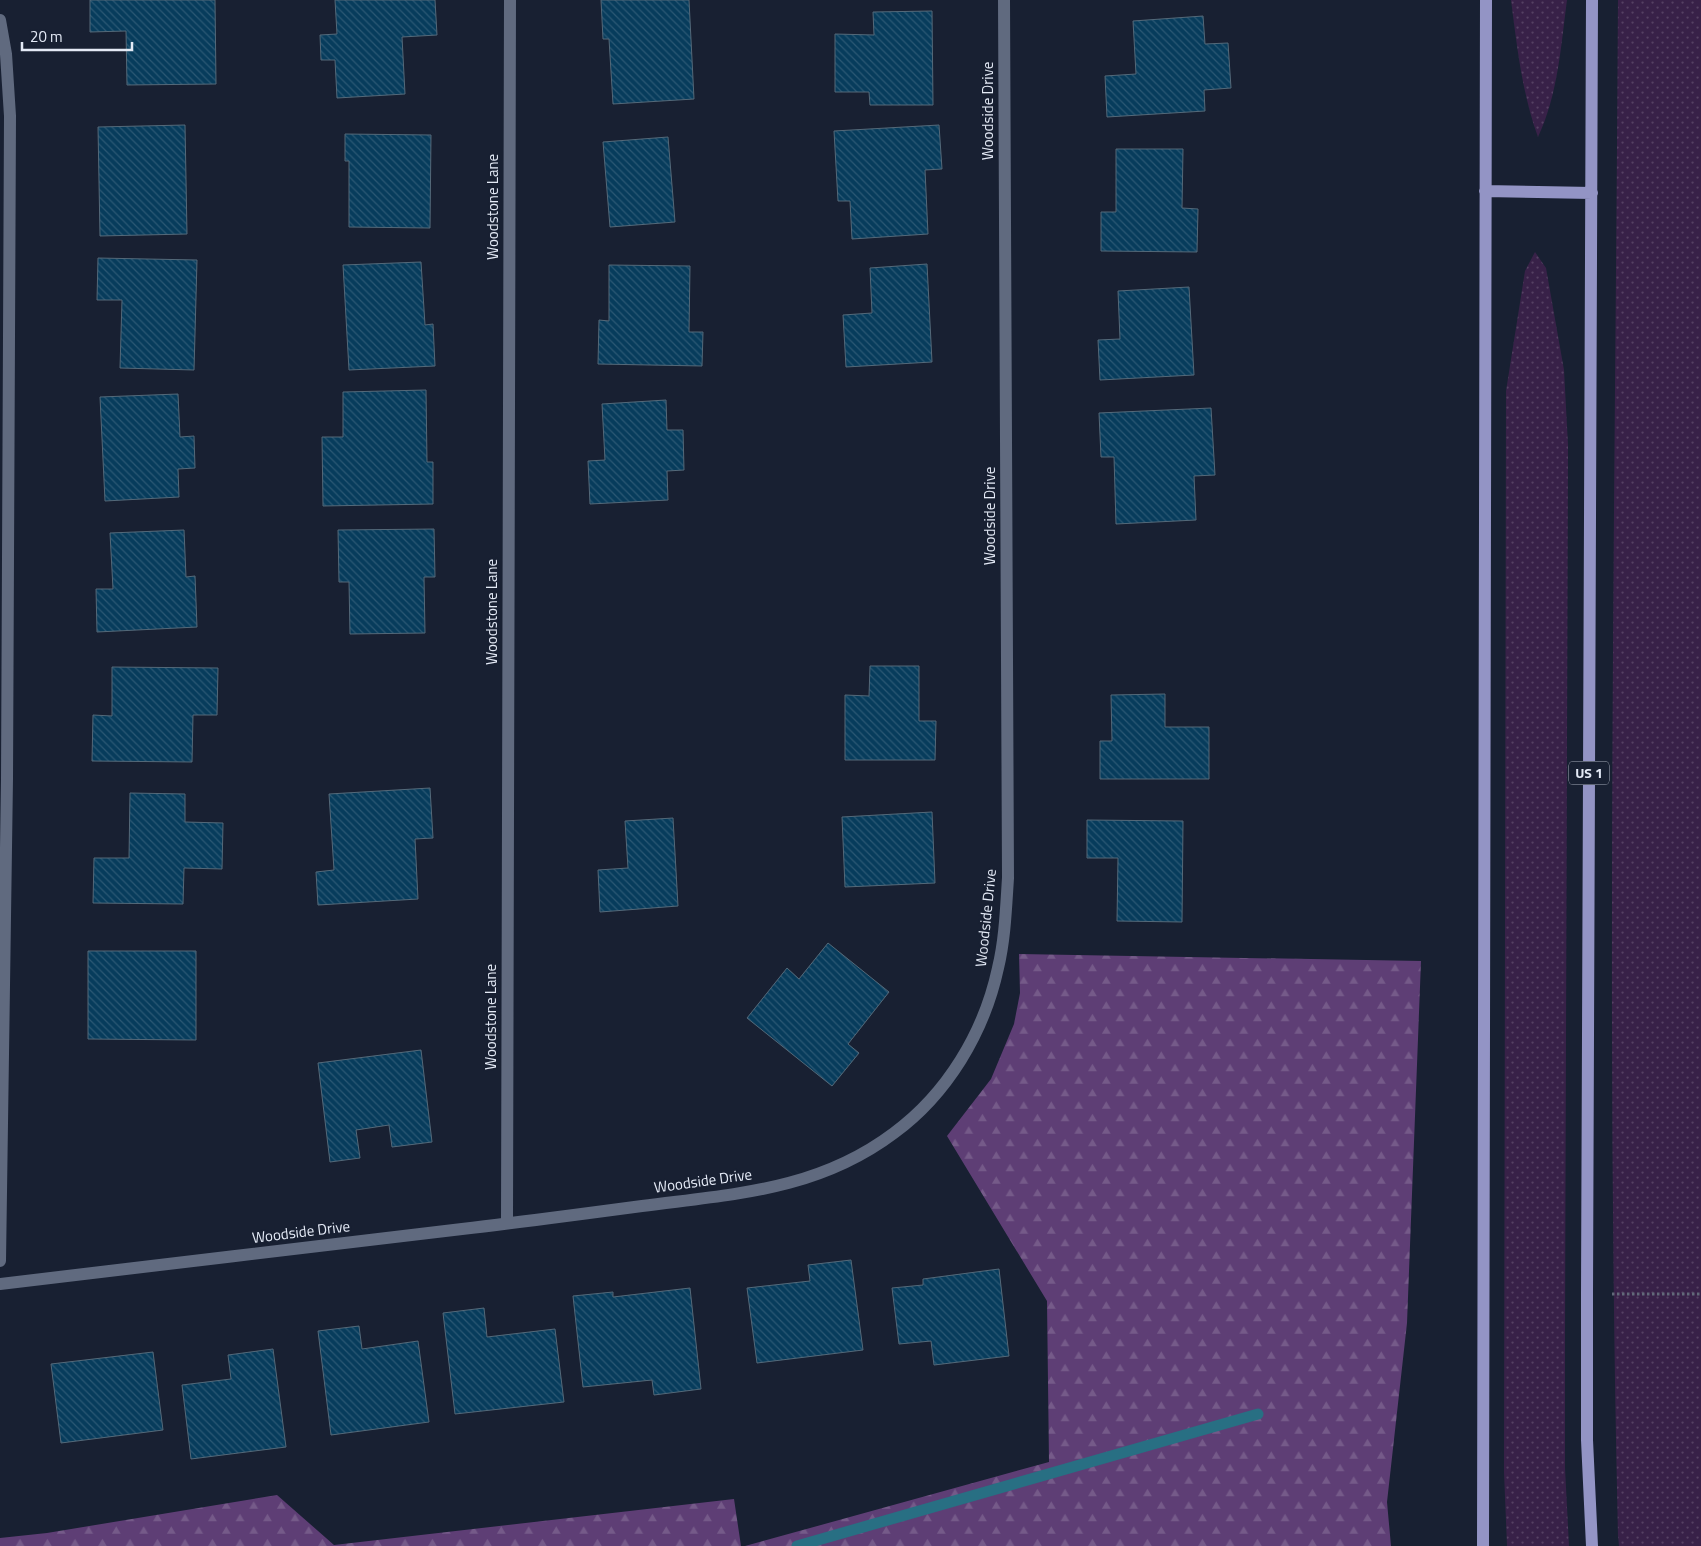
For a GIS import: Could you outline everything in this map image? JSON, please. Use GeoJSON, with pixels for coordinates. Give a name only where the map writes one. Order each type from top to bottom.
{"type":"FeatureCollection","features":[{"type":"Feature","properties":{"kind":"main road"},"geometry":{"type":"LineString","coordinates":[[1483,1546],[1486,0]]}},
{"type":"Feature","properties":{"kind":"main road","name":"US 1"},"geometry":{"type":"LineString","coordinates":[[1592,0],[1587,1294],[1587,1440],[1592,1546]]}},
{"type":"Feature","properties":{"kind":"main road"},"geometry":{"type":"LineString","coordinates":[[1485,191],[1592,193]]}},
{"type":"Feature","properties":{"kind":"street","name":"Woodstone Lane"},"geometry":{"type":"LineString","coordinates":[[507,1224],[510,0]]}},
{"type":"Feature","properties":{"kind":"street","name":"Woodside Drive"},"geometry":{"type":"LineString","coordinates":[[0,1284],[507,1224],[744,1193],[789,1184],[830,1171],[862,1154],[893,1134],[929,1102],[959,1063],[982,1019],[998,968],[1003,940],[1008,878],[1004,0]]}},
{"type":"Feature","properties":{"kind":"street"},"geometry":{"type":"LineString","coordinates":[[0,20],[9,83],[4,275],[0,1260]]}},
{"type":"Feature","properties":{"kind":"path"},"geometry":{"type":"LineString","coordinates":[[1587,1294],[1701,1294]]}},
{"type":"Feature","properties":{"kind":"shaded area"},"geometry":{"type":"Polygon","coordinates":[[[1511,0],[1567,0],[1554,87],[1545,121],[1538,137],[1524,86],[1511,0]]]}},
{"type":"Feature","properties":{"kind":"shaded area"},"geometry":{"type":"Polygon","coordinates":[[[1618,0],[1701,0],[1701,1546],[1619,1546],[1618,1535],[1614,1343],[1612,960],[1618,0]]]}},
{"type":"Feature","properties":{"kind":"shaded area"},"geometry":{"type":"Polygon","coordinates":[[[1535,252],[1546,268],[1564,370],[1568,445],[1565,1468],[1569,1546],[1507,1546],[1504,1472],[1506,391],[1525,271],[1535,252]]]}},
{"type":"Feature","properties":{"kind":"green space"},"geometry":{"type":"Polygon","coordinates":[[[1019,954],[1421,961],[1407,1323],[1387,1502],[1391,1546],[745,1546],[1049,1462],[1047,1301],[947,1136],[991,1079],[1014,1024],[1020,993],[1019,954]]]}},
{"type":"Feature","properties":{"kind":"green space"},"geometry":{"type":"Polygon","coordinates":[[[277,1495],[334,1545],[734,1499],[741,1546],[0,1546],[0,1538],[47,1533],[277,1495]]]}},
{"type":"Feature","properties":{"kind":"building"},"geometry":{"type":"Polygon","coordinates":[[[90,0],[215,0],[216,84],[127,85],[126,31],[90,32],[90,0]]]}},
{"type":"Feature","properties":{"kind":"building"},"geometry":{"type":"Polygon","coordinates":[[[335,0],[435,0],[437,35],[402,37],[405,94],[337,98],[335,60],[321,60],[320,35],[337,34],[335,0]]]}},
{"type":"Feature","properties":{"kind":"building"},"geometry":{"type":"Polygon","coordinates":[[[601,0],[689,0],[694,99],[613,104],[609,39],[603,39],[601,0]]]}},
{"type":"Feature","properties":{"kind":"building"},"geometry":{"type":"Polygon","coordinates":[[[932,11],[933,105],[870,105],[869,92],[835,92],[835,34],[874,35],[873,12],[932,11]]]}},
{"type":"Feature","properties":{"kind":"building"},"geometry":{"type":"Polygon","coordinates":[[[1203,16],[1205,44],[1228,43],[1231,88],[1204,90],[1205,111],[1107,117],[1105,76],[1136,74],[1133,21],[1203,16]]]}},
{"type":"Feature","properties":{"kind":"building"},"geometry":{"type":"Polygon","coordinates":[[[185,125],[187,234],[100,236],[98,127],[185,125]]]}},
{"type":"Feature","properties":{"kind":"building"},"geometry":{"type":"Polygon","coordinates":[[[939,125],[942,169],[925,170],[928,234],[852,239],[850,201],[838,201],[834,131],[939,125]]]}},
{"type":"Feature","properties":{"kind":"building"},"geometry":{"type":"Polygon","coordinates":[[[345,134],[431,135],[430,228],[349,227],[349,161],[345,161],[345,134]]]}},
{"type":"Feature","properties":{"kind":"building"},"geometry":{"type":"Polygon","coordinates":[[[668,137],[675,222],[610,227],[603,142],[668,137]]]}},
{"type":"Feature","properties":{"kind":"building"},"geometry":{"type":"Polygon","coordinates":[[[1116,149],[1183,149],[1182,208],[1198,209],[1197,252],[1101,251],[1101,212],[1116,212],[1116,149]]]}},
{"type":"Feature","properties":{"kind":"building"},"geometry":{"type":"Polygon","coordinates":[[[98,258],[197,260],[194,370],[120,368],[122,300],[97,300],[98,258]]]}},
{"type":"Feature","properties":{"kind":"building"},"geometry":{"type":"Polygon","coordinates":[[[421,262],[425,325],[433,324],[435,366],[349,370],[343,265],[421,262]]]}},
{"type":"Feature","properties":{"kind":"building"},"geometry":{"type":"Polygon","coordinates":[[[927,264],[932,362],[846,367],[843,315],[872,313],[870,268],[927,264]]]}},
{"type":"Feature","properties":{"kind":"building"},"geometry":{"type":"Polygon","coordinates":[[[609,265],[690,266],[689,332],[703,332],[702,366],[598,364],[599,320],[609,321],[609,265]]]}},
{"type":"Feature","properties":{"kind":"building"},"geometry":{"type":"Polygon","coordinates":[[[1189,287],[1194,375],[1100,380],[1098,340],[1120,339],[1118,291],[1189,287]]]}},
{"type":"Feature","properties":{"kind":"building"},"geometry":{"type":"Polygon","coordinates":[[[426,390],[427,462],[433,462],[433,504],[323,506],[322,437],[343,437],[343,392],[426,390]]]}},
{"type":"Feature","properties":{"kind":"building"},"geometry":{"type":"Polygon","coordinates":[[[178,394],[180,437],[194,436],[195,468],[178,469],[179,497],[105,501],[100,397],[178,394]]]}},
{"type":"Feature","properties":{"kind":"building"},"geometry":{"type":"Polygon","coordinates":[[[666,400],[667,430],[683,430],[684,470],[667,471],[668,500],[590,504],[588,461],[605,460],[602,404],[666,400]]]}},
{"type":"Feature","properties":{"kind":"building"},"geometry":{"type":"Polygon","coordinates":[[[1211,408],[1215,475],[1194,476],[1196,520],[1116,524],[1114,457],[1101,457],[1099,413],[1211,408]]]}},
{"type":"Feature","properties":{"kind":"building"},"geometry":{"type":"Polygon","coordinates":[[[434,529],[435,577],[424,577],[425,633],[350,634],[349,582],[339,582],[338,530],[434,529]]]}},
{"type":"Feature","properties":{"kind":"building"},"geometry":{"type":"Polygon","coordinates":[[[184,530],[186,577],[195,576],[197,627],[97,632],[96,589],[113,589],[110,533],[184,530]]]}},
{"type":"Feature","properties":{"kind":"building"},"geometry":{"type":"Polygon","coordinates":[[[870,666],[919,666],[919,721],[936,721],[935,760],[845,760],[845,695],[869,696],[870,666]]]}},
{"type":"Feature","properties":{"kind":"building"},"geometry":{"type":"Polygon","coordinates":[[[112,667],[218,668],[217,715],[193,715],[192,762],[92,761],[93,715],[112,716],[112,667]]]}},
{"type":"Feature","properties":{"kind":"building"},"geometry":{"type":"Polygon","coordinates":[[[1165,694],[1165,727],[1209,727],[1209,779],[1100,779],[1100,741],[1112,741],[1111,695],[1165,694]]]}},
{"type":"Feature","properties":{"kind":"building"},"geometry":{"type":"Polygon","coordinates":[[[430,788],[433,838],[415,839],[418,899],[318,905],[316,872],[334,870],[329,794],[430,788]]]}},
{"type":"Feature","properties":{"kind":"building"},"geometry":{"type":"Polygon","coordinates":[[[130,793],[185,794],[185,822],[223,823],[222,869],[184,868],[183,904],[93,903],[94,858],[129,858],[130,793]]]}},
{"type":"Feature","properties":{"kind":"building"},"geometry":{"type":"Polygon","coordinates":[[[932,812],[935,883],[845,887],[842,817],[932,812]]]}},
{"type":"Feature","properties":{"kind":"building"},"geometry":{"type":"Polygon","coordinates":[[[673,818],[678,906],[600,912],[598,870],[628,868],[625,821],[673,818]]]}},
{"type":"Feature","properties":{"kind":"building"},"geometry":{"type":"Polygon","coordinates":[[[1087,820],[1183,821],[1182,922],[1117,921],[1118,858],[1087,858],[1087,820]]]}},
{"type":"Feature","properties":{"kind":"building"},"geometry":{"type":"Polygon","coordinates":[[[828,943],[889,992],[848,1044],[859,1053],[832,1086],[747,1018],[787,968],[799,979],[828,943]]]}},
{"type":"Feature","properties":{"kind":"building"},"geometry":{"type":"Polygon","coordinates":[[[88,951],[196,951],[196,1040],[88,1039],[88,951]]]}},
{"type":"Feature","properties":{"kind":"building"},"geometry":{"type":"Polygon","coordinates":[[[421,1050],[432,1142],[392,1147],[389,1125],[356,1130],[360,1158],[330,1162],[318,1063],[421,1050]]]}},
{"type":"Feature","properties":{"kind":"building"},"geometry":{"type":"Polygon","coordinates":[[[851,1260],[863,1350],[757,1363],[747,1288],[810,1281],[808,1265],[851,1260]]]}},
{"type":"Feature","properties":{"kind":"building"},"geometry":{"type":"Polygon","coordinates":[[[999,1269],[1009,1356],[934,1365],[931,1341],[899,1344],[892,1288],[923,1285],[923,1279],[999,1269]]]}},
{"type":"Feature","properties":{"kind":"building"},"geometry":{"type":"Polygon","coordinates":[[[690,1288],[701,1389],[654,1395],[652,1380],[583,1387],[573,1296],[613,1292],[613,1297],[690,1288]]]}},
{"type":"Feature","properties":{"kind":"building"},"geometry":{"type":"Polygon","coordinates":[[[484,1308],[487,1337],[555,1329],[564,1402],[455,1414],[443,1313],[484,1308]]]}},
{"type":"Feature","properties":{"kind":"building"},"geometry":{"type":"Polygon","coordinates":[[[359,1326],[362,1349],[418,1341],[429,1422],[331,1435],[318,1331],[359,1326]]]}},
{"type":"Feature","properties":{"kind":"building"},"geometry":{"type":"Polygon","coordinates":[[[273,1349],[286,1447],[191,1459],[182,1385],[231,1379],[228,1355],[273,1349]]]}},
{"type":"Feature","properties":{"kind":"building"},"geometry":{"type":"Polygon","coordinates":[[[153,1352],[163,1430],[61,1443],[51,1364],[153,1352]]]}},
{"type":"Feature","properties":{"kind":"waterway"},"geometry":{"type":"LineString","coordinates":[[797,1546],[1258,1414]]}}]}
